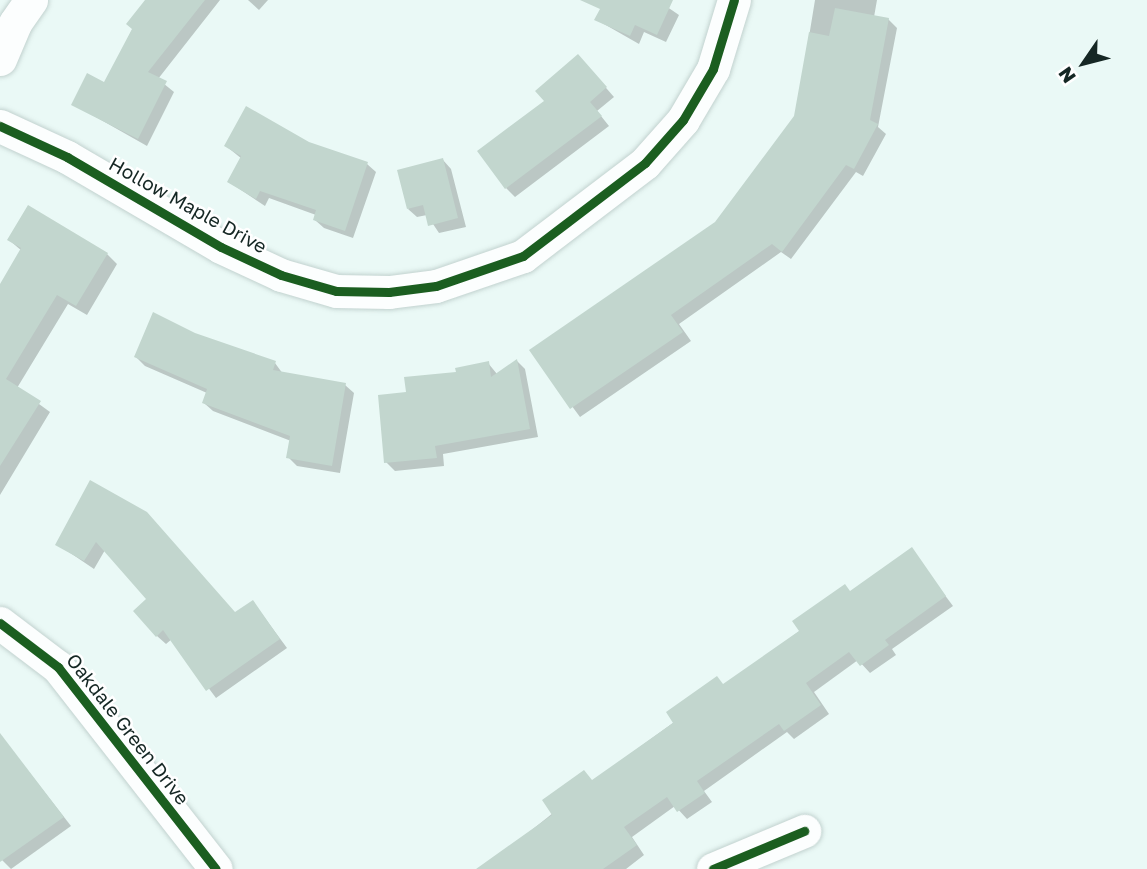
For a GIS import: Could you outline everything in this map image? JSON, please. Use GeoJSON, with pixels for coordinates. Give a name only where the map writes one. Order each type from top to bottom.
{"type":"FeatureCollection","features":[{"type":"Feature","properties":{"kind":"street"},"geometry":{"type":"LineString","coordinates":[[0,59],[15,23],[32,0]]}},
{"type":"Feature","properties":{"kind":"street","name":"Hollow Maple Drive"},"geometry":{"type":"LineString","coordinates":[[0,125],[67,157],[221,247],[281,275],[336,291],[389,292],[436,286],[523,256],[645,163],[683,120],[713,69],[734,0]]}},
{"type":"Feature","properties":{"kind":"street","name":"Oakdale Green Drive"},"geometry":{"type":"LineString","coordinates":[[0,623],[58,667],[216,869]]}},
{"type":"Feature","properties":{"kind":"street"},"geometry":{"type":"LineString","coordinates":[[713,869],[804,831]]}},
{"type":"Feature","properties":{"kind":"building"},"geometry":{"type":"Polygon","coordinates":[[[145,0],[205,0],[148,72],[167,81],[138,139],[71,105],[87,73],[104,82],[132,29],[126,24],[145,0]]]}},
{"type":"Feature","properties":{"kind":"building"},"geometry":{"type":"Polygon","coordinates":[[[580,0],[673,0],[657,35],[635,25],[630,36],[594,20],[600,9],[580,0]]]}},
{"type":"Feature","properties":{"kind":"building"},"geometry":{"type":"Polygon","coordinates":[[[835,8],[889,18],[870,120],[878,124],[854,169],[846,165],[782,252],[772,244],[671,315],[683,332],[570,409],[529,350],[715,222],[794,116],[809,32],[829,36],[835,8]]]}},
{"type":"Feature","properties":{"kind":"building"},"geometry":{"type":"Polygon","coordinates":[[[578,54],[607,87],[590,102],[602,116],[505,189],[477,151],[544,101],[535,91],[578,54]]]}},
{"type":"Feature","properties":{"kind":"building"},"geometry":{"type":"Polygon","coordinates":[[[246,106],[309,142],[368,162],[345,231],[313,220],[316,210],[260,191],[256,199],[227,182],[241,156],[224,146],[246,106]]]}},
{"type":"Feature","properties":{"kind":"building"},"geometry":{"type":"Polygon","coordinates":[[[443,158],[458,218],[428,226],[423,205],[407,209],[397,170],[443,158]]]}},
{"type":"Feature","properties":{"kind":"building"},"geometry":{"type":"Polygon","coordinates":[[[28,205],[108,253],[76,306],[57,295],[6,379],[41,401],[0,466],[0,284],[21,248],[7,240],[28,205]]]}},
{"type":"Feature","properties":{"kind":"building"},"geometry":{"type":"Polygon","coordinates":[[[153,312],[195,333],[276,361],[273,370],[346,383],[332,466],[286,458],[290,436],[202,403],[207,389],[134,357],[153,312]]]}},
{"type":"Feature","properties":{"kind":"building"},"geometry":{"type":"Polygon","coordinates":[[[517,359],[530,429],[435,446],[437,458],[384,463],[378,395],[406,392],[404,377],[456,372],[455,368],[489,361],[491,377],[517,359]]]}},
{"type":"Feature","properties":{"kind":"building"},"geometry":{"type":"Polygon","coordinates":[[[90,480],[147,512],[235,612],[253,600],[280,639],[206,691],[163,630],[156,637],[133,611],[146,599],[96,542],[84,561],[55,545],[90,480]]]}},
{"type":"Feature","properties":{"kind":"building"},"geometry":{"type":"Polygon","coordinates":[[[912,547],[946,596],[885,640],[889,645],[860,666],[849,652],[806,683],[821,705],[784,731],[779,724],[697,781],[705,793],[677,812],[667,797],[624,827],[637,845],[603,869],[476,869],[552,815],[542,800],[584,770],[592,780],[673,723],[666,712],[717,676],[723,684],[799,631],[792,621],[845,584],[850,591],[912,547]]]}},
{"type":"Feature","properties":{"kind":"building"},"geometry":{"type":"Polygon","coordinates":[[[0,733],[64,817],[0,862],[0,733]]]}},
{"type":"Feature","properties":{"kind":"cycle path"},"geometry":{"type":"LineString","coordinates":[[0,126],[67,157],[221,247],[281,275],[336,291],[389,292],[436,286],[523,256],[645,163],[683,120],[713,69],[734,0]]}},
{"type":"Feature","properties":{"kind":"cycle path"},"geometry":{"type":"LineString","coordinates":[[0,623],[58,667],[216,869]]}},
{"type":"Feature","properties":{"kind":"cycle path"},"geometry":{"type":"LineString","coordinates":[[713,869],[804,831]]}}]}
